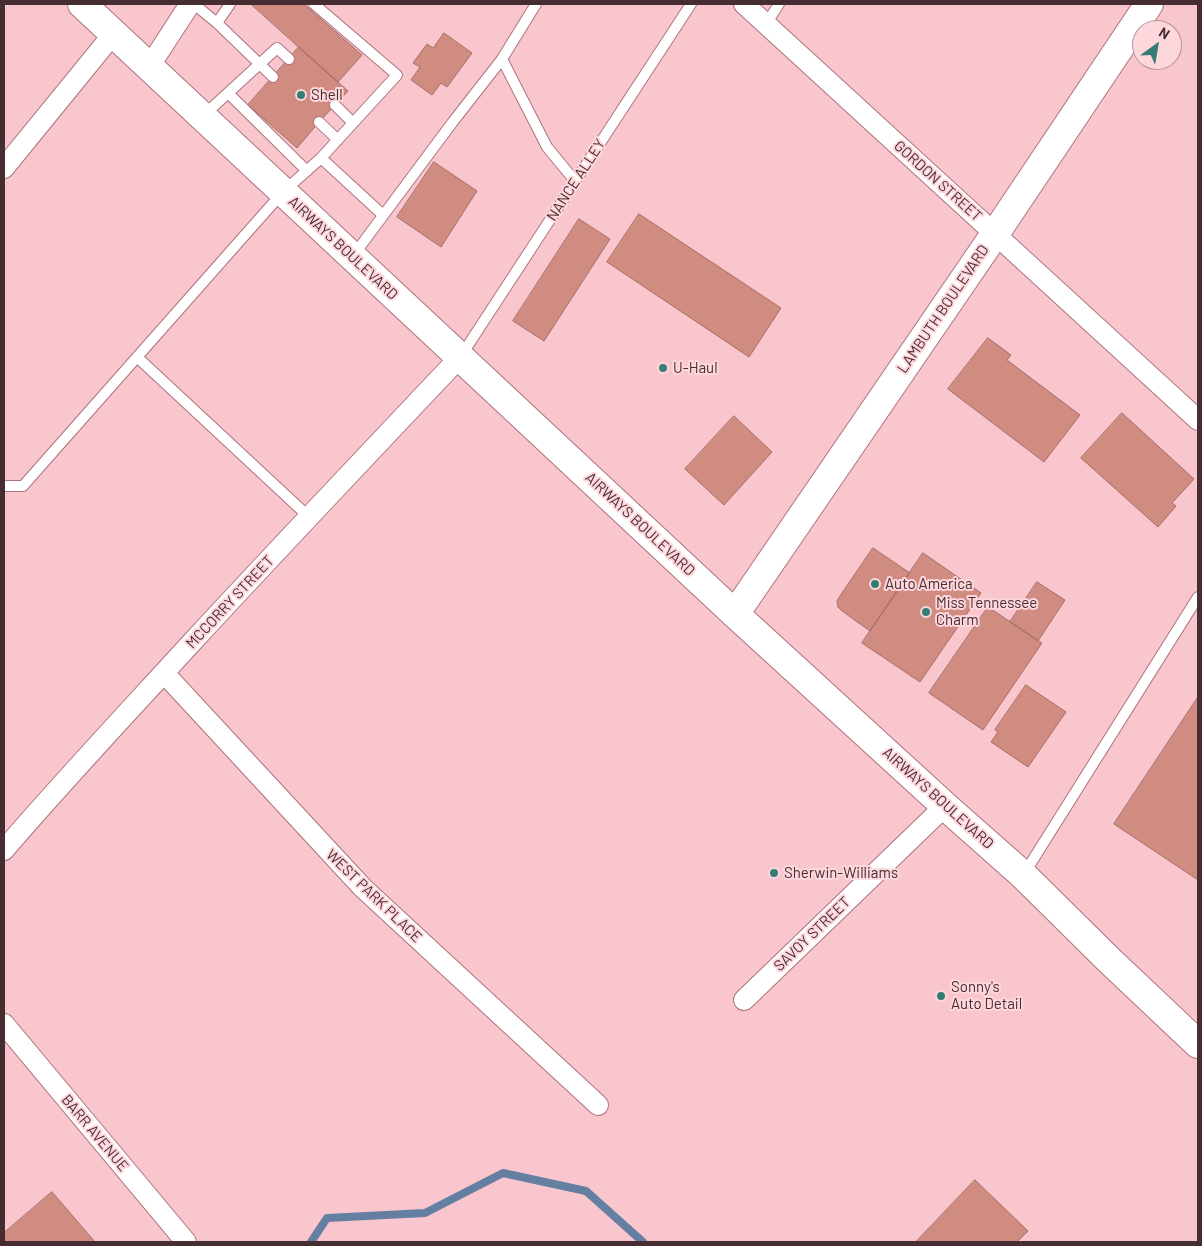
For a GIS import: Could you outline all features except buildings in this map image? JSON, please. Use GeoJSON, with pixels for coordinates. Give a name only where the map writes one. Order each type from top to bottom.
{"type":"FeatureCollection","features":[{"type":"Feature","properties":{"kind":"main road","name":"AIRWAYS BOULEVARD"},"geometry":{"type":"LineString","coordinates":[[82,4],[735,614],[1023,875],[1198,1044]]}},
{"type":"Feature","properties":{"kind":"main road","name":"LAMBUTH BOULEVARD"},"geometry":{"type":"LineString","coordinates":[[735,614],[995,234],[1149,4]]}},
{"type":"Feature","properties":{"kind":"street"},"geometry":{"type":"LineString","coordinates":[[149,67],[190,4]]}},
{"type":"Feature","properties":{"kind":"street","name":"GORDON STREET"},"geometry":{"type":"LineString","coordinates":[[744,4],[1198,420]]}},
{"type":"Feature","properties":{"kind":"street"},"geometry":{"type":"LineString","coordinates":[[4,168],[114,33]]}},
{"type":"Feature","properties":{"kind":"street","name":"MCCORRY STREET"},"geometry":{"type":"LineString","coordinates":[[4,850],[52,794],[308,517],[460,357]]}},
{"type":"Feature","properties":{"kind":"street","name":"WEST PARK PLACE"},"geometry":{"type":"LineString","coordinates":[[164,673],[363,888],[598,1105]]}},
{"type":"Feature","properties":{"kind":"street","name":"SAVOY STREET"},"geometry":{"type":"LineString","coordinates":[[744,1000],[945,806]]}},
{"type":"Feature","properties":{"kind":"street","name":"BARR AVENUE"},"geometry":{"type":"LineString","coordinates":[[4,1024],[186,1242]]}},
{"type":"Feature","properties":{"kind":"lane"},"geometry":{"type":"LineString","coordinates":[[194,4],[217,23],[273,78]]}},
{"type":"Feature","properties":{"kind":"lane"},"geometry":{"type":"LineString","coordinates":[[217,23],[230,4]]}},
{"type":"Feature","properties":{"kind":"lane"},"geometry":{"type":"LineString","coordinates":[[4,486],[23,486],[283,192],[321,158],[397,75],[314,4]]}},
{"type":"Feature","properties":{"kind":"lane"},"geometry":{"type":"LineString","coordinates":[[353,257],[502,59],[536,4]]}},
{"type":"Feature","properties":{"kind":"lane","name":"NANCE ALLEY"},"geometry":{"type":"LineString","coordinates":[[460,357],[691,4]]}},
{"type":"Feature","properties":{"kind":"lane"},"geometry":{"type":"LineString","coordinates":[[766,24],[779,4]]}},
{"type":"Feature","properties":{"kind":"lane"},"geometry":{"type":"LineString","coordinates":[[202,117],[277,48],[289,60]]}},
{"type":"Feature","properties":{"kind":"lane"},"geometry":{"type":"LineString","coordinates":[[502,59],[547,147],[575,181]]}},
{"type":"Feature","properties":{"kind":"lane"},"geometry":{"type":"LineString","coordinates":[[228,93],[307,171]]}},
{"type":"Feature","properties":{"kind":"lane"},"geometry":{"type":"LineString","coordinates":[[335,105],[353,123]]}},
{"type":"Feature","properties":{"kind":"lane"},"geometry":{"type":"LineString","coordinates":[[319,122],[338,140]]}},
{"type":"Feature","properties":{"kind":"lane"},"geometry":{"type":"LineString","coordinates":[[321,158],[383,215]]}},
{"type":"Feature","properties":{"kind":"lane"},"geometry":{"type":"LineString","coordinates":[[137,357],[308,517]]}},
{"type":"Feature","properties":{"kind":"lane"},"geometry":{"type":"LineString","coordinates":[[1023,875],[1198,598]]}},
{"type":"Feature","properties":{"kind":"waterway"},"geometry":{"type":"LineString","coordinates":[[311,1242],[327,1218],[425,1213],[503,1173],[586,1191],[643,1242]]}},
{"type":"Feature","properties":{"kind":"place","name":"Shell"},"geometry":{"type":"Point","coordinates":[301,95]}},
{"type":"Feature","properties":{"kind":"place","name":"U-Haul"},"geometry":{"type":"Point","coordinates":[663,368]}},
{"type":"Feature","properties":{"kind":"place","name":"Auto America"},"geometry":{"type":"Point","coordinates":[875,584]}},
{"type":"Feature","properties":{"kind":"place","name":"Miss Tennessee Charm"},"geometry":{"type":"Point","coordinates":[926,612]}},
{"type":"Feature","properties":{"kind":"place","name":"Sherwin-Williams"},"geometry":{"type":"Point","coordinates":[774,873]}},
{"type":"Feature","properties":{"kind":"place","name":"Sonny's Auto Detail"},"geometry":{"type":"Point","coordinates":[941,996]}}]}
